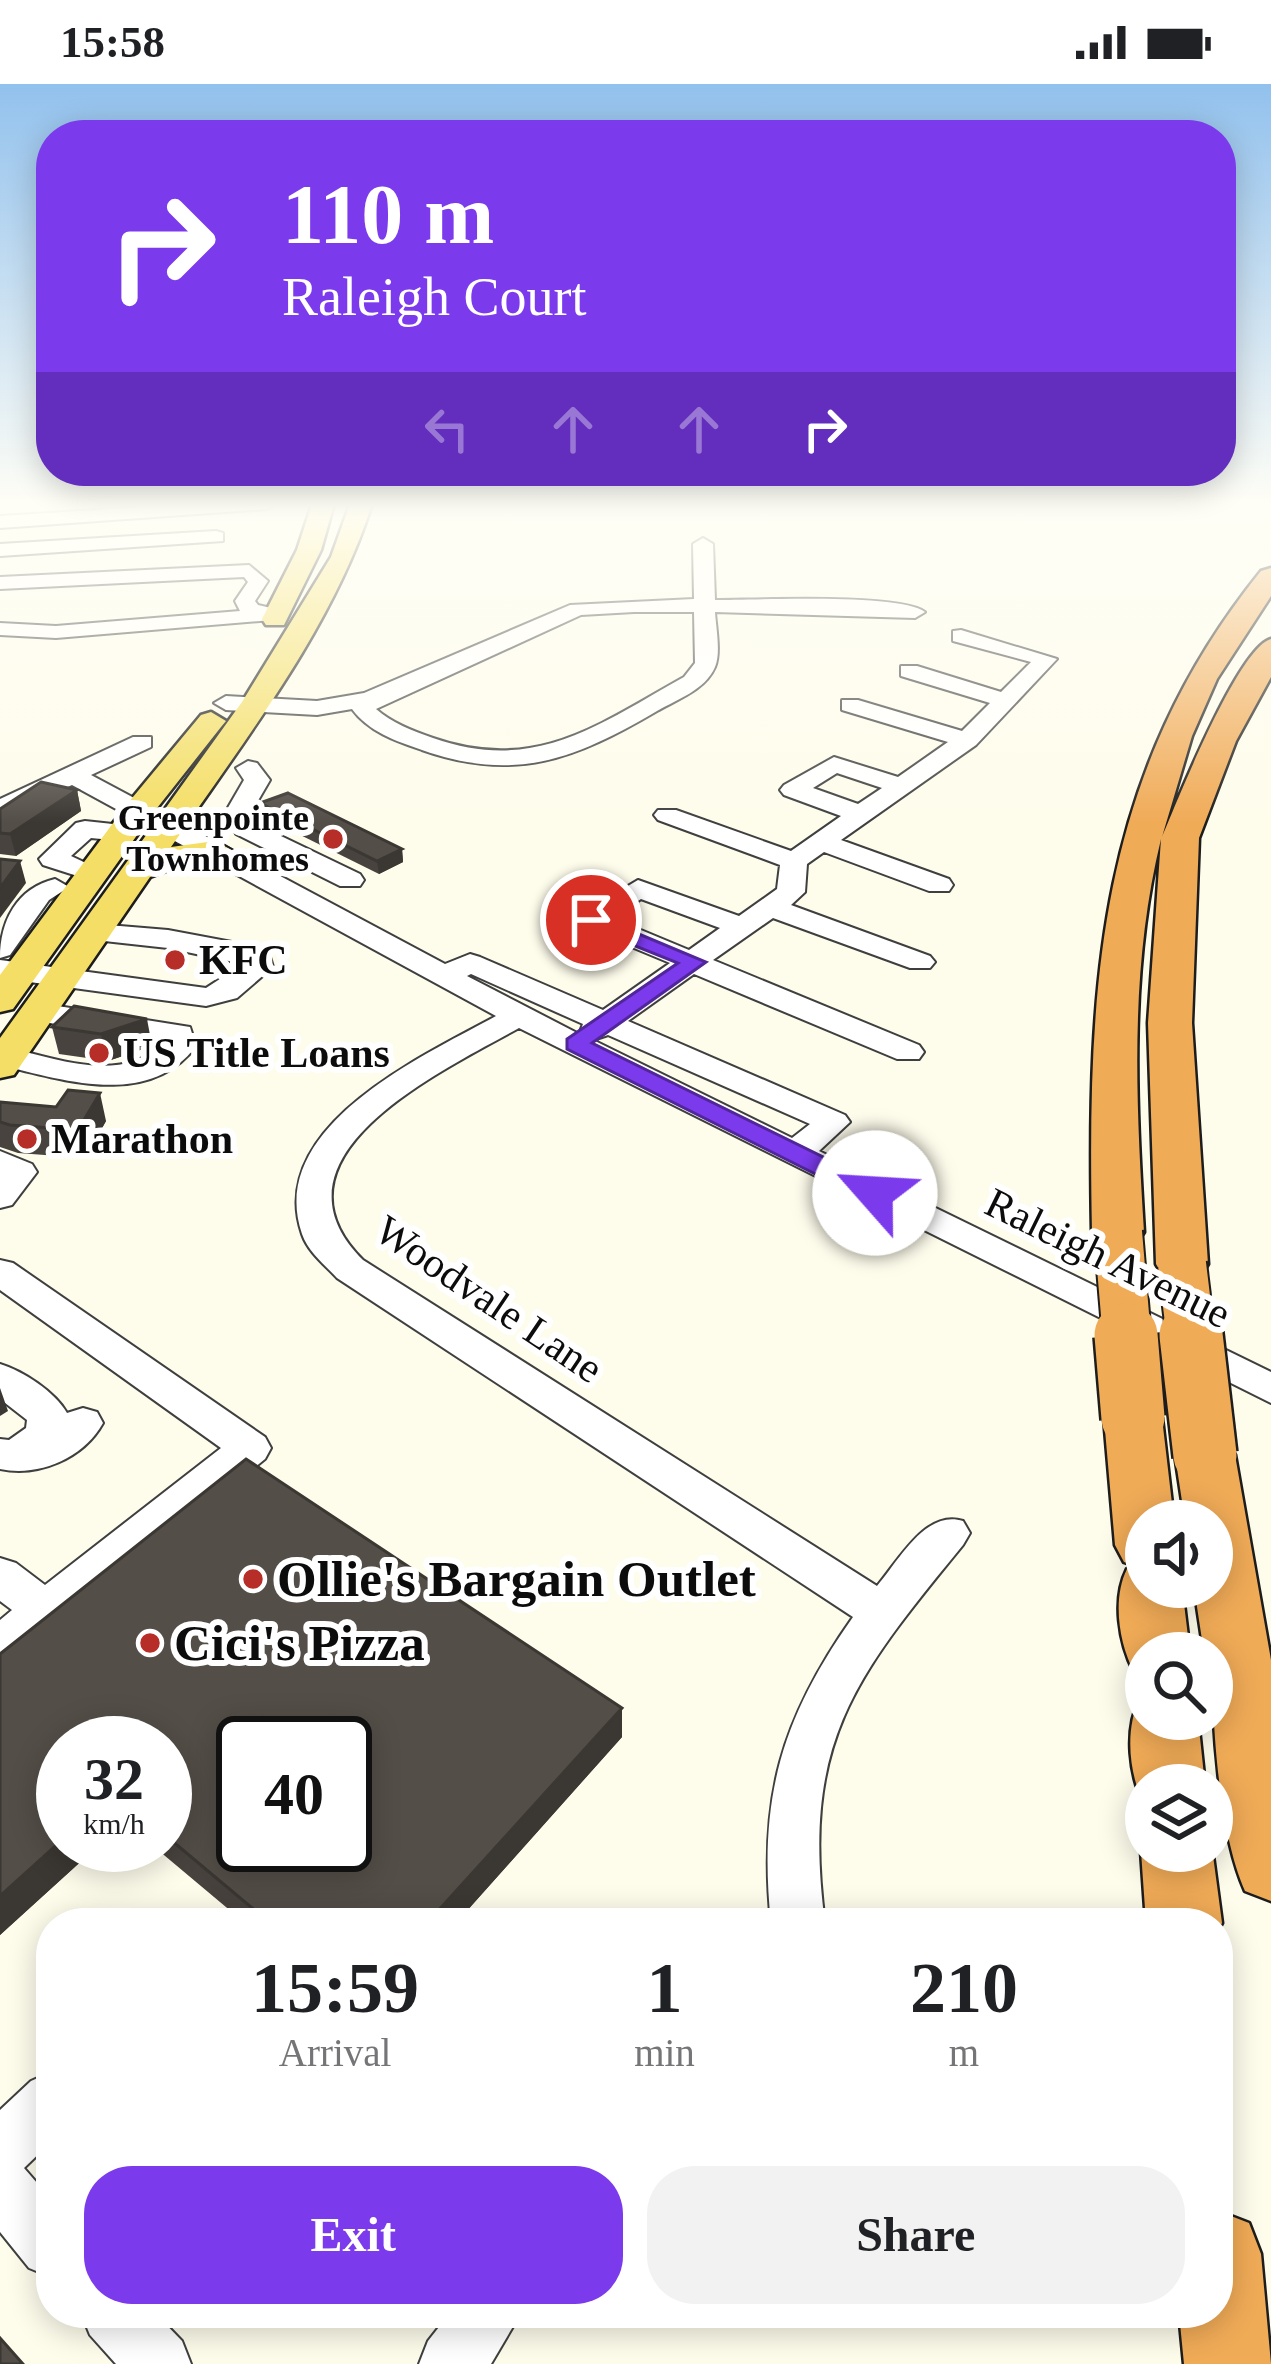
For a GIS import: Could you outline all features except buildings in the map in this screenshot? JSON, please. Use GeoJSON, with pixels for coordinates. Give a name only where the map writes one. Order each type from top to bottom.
{"type":"FeatureCollection","features":[{"type":"Feature","properties":{"kind":"highway"},"geometry":{"type":"LineString","coordinates":[[1141,1500],[1118,1232],[1113,1048],[1134,876],[1172,737],[1241,610]]}},
{"type":"Feature","properties":{"kind":"highway"},"geometry":{"type":"LineString","coordinates":[[1271,648],[1219,741],[1180,838],[1170,1023],[1182,1264],[1205,1455],[1271,1867]]}},
{"type":"Feature","properties":{"kind":"highway"},"geometry":{"type":"LineString","coordinates":[[1179,1872],[1183,1908]]}},
{"type":"Feature","properties":{"kind":"highway"},"geometry":{"type":"LineString","coordinates":[[1225,2328],[1229,2364]]}},
{"type":"Feature","properties":{"kind":"main road"},"geometry":{"type":"LineString","coordinates":[[3,1062],[171,827],[226,764],[240,704],[279,610]]}},
{"type":"Feature","properties":{"kind":"main road"},"geometry":{"type":"LineString","coordinates":[[0,1001],[7,963],[108,814],[240,704],[313,610]]}},
{"type":"Feature","properties":{"kind":"main road"},"geometry":{"type":"LineString","coordinates":[[135,880],[179,855],[215,851]]}},
{"type":"Feature","properties":{"kind":"street"},"geometry":{"type":"LineString","coordinates":[[252,610],[277,615]]}},
{"type":"Feature","properties":{"kind":"street"},"geometry":{"type":"LineString","coordinates":[[369,710],[560,614],[578,610]]}},
{"type":"Feature","properties":{"kind":"street"},"geometry":{"type":"LineString","coordinates":[[240,704],[369,710],[446,752],[484,762],[525,762],[562,752],[692,682],[706,664],[706,610]]}},
{"type":"Feature","properties":{"kind":"street"},"geometry":{"type":"LineString","coordinates":[[859,610],[915,612]]}},
{"type":"Feature","properties":{"kind":"street"},"geometry":{"type":"LineString","coordinates":[[0,629],[78,631],[311,614]]}},
{"type":"Feature","properties":{"kind":"street"},"geometry":{"type":"LineString","coordinates":[[575,1044],[791,892],[794,861],[967,740],[1046,659],[962,636]]}},
{"type":"Feature","properties":{"kind":"street"},"geometry":{"type":"LineString","coordinates":[[908,671],[1004,700]]}},
{"type":"Feature","properties":{"kind":"street"},"geometry":{"type":"LineString","coordinates":[[850,705],[967,740]]}},
{"type":"Feature","properties":{"kind":"street"},"geometry":{"type":"LineString","coordinates":[[0,809],[142,742]]}},
{"type":"Feature","properties":{"kind":"street"},"geometry":{"type":"LineString","coordinates":[[226,764],[257,780],[239,811],[245,828],[350,880]]}},
{"type":"Feature","properties":{"kind":"street"},"geometry":{"type":"LineString","coordinates":[[861,814],[793,790],[834,764],[904,787]]}},
{"type":"Feature","properties":{"kind":"street","name":"Raleigh Avenue"},"geometry":{"type":"LineString","coordinates":[[74,776],[108,814],[171,827],[519,1016],[1271,1389]]}},
{"type":"Feature","properties":{"kind":"street"},"geometry":{"type":"LineString","coordinates":[[27,797],[71,796],[108,814]]}},
{"type":"Feature","properties":{"kind":"street"},"geometry":{"type":"LineString","coordinates":[[667,815],[794,861]]}},
{"type":"Feature","properties":{"kind":"street"},"geometry":{"type":"LineString","coordinates":[[821,842],[939,885]]}},
{"type":"Feature","properties":{"kind":"street"},"geometry":{"type":"LineString","coordinates":[[15,872],[135,880]]}},
{"type":"Feature","properties":{"kind":"street"},"geometry":{"type":"LineString","coordinates":[[740,926],[638,888],[591,920],[908,1052]]}},
{"type":"Feature","properties":{"kind":"street"},"geometry":{"type":"LineString","coordinates":[[771,907],[920,962]]}},
{"type":"Feature","properties":{"kind":"street"},"geometry":{"type":"LineString","coordinates":[[7,963],[64,977],[206,997],[226,992],[258,967],[258,956],[224,947],[96,933]]}},
{"type":"Feature","properties":{"kind":"street"},"geometry":{"type":"LineString","coordinates":[[444,976],[470,963],[833,1122],[795,1154]]}},
{"type":"Feature","properties":{"kind":"street"},"geometry":{"type":"LineString","coordinates":[[3,1062],[121,1078],[142,1076],[168,1061],[180,1046],[179,1034],[39,1012]]}},
{"type":"Feature","properties":{"kind":"street","name":"Woodvale Lane"},"geometry":{"type":"LineString","coordinates":[[519,1016],[410,1079],[354,1118],[330,1145],[313,1182],[320,1236],[350,1269],[881,1612]]}},
{"type":"Feature","properties":{"kind":"street"},"geometry":{"type":"LineString","coordinates":[[0,1162],[20,1172],[0,1198]]}},
{"type":"Feature","properties":{"kind":"street"},"geometry":{"type":"LineString","coordinates":[[0,1272],[250,1448],[0,1646]]}},
{"type":"Feature","properties":{"kind":"street"},"geometry":{"type":"LineString","coordinates":[[0,1378],[65,1419],[4,1458]]}},
{"type":"Feature","properties":{"kind":"street"},"geometry":{"type":"LineString","coordinates":[[795,1908],[790,1880],[793,1786],[826,1691],[881,1612],[947,1533]]}},
{"type":"Feature","properties":{"kind":"street"},"geometry":{"type":"LineString","coordinates":[[0,1576],[45,1610]]}},
{"type":"Feature","properties":{"kind":"street"},"geometry":{"type":"LineString","coordinates":[[0,2151],[36,2116]]}},
{"type":"Feature","properties":{"kind":"street"},"geometry":{"type":"LineString","coordinates":[[0,2186],[36,2228]]}},
{"type":"Feature","properties":{"kind":"street"},"geometry":{"type":"LineString","coordinates":[[126,2328],[159,2364]]}},
{"type":"Feature","properties":{"kind":"street"},"geometry":{"type":"LineString","coordinates":[[451,2364],[479,2328]]}},
{"type":"Feature","properties":{"kind":"place","name":"Greenpointe Townhomes"},"geometry":{"type":"Point","coordinates":[333,839]}},
{"type":"Feature","properties":{"kind":"place","name":"KFC"},"geometry":{"type":"Point","coordinates":[175,960]}},
{"type":"Feature","properties":{"kind":"place","name":"US Title Loans"},"geometry":{"type":"Point","coordinates":[99,1053]}},
{"type":"Feature","properties":{"kind":"place","name":"Marathon"},"geometry":{"type":"Point","coordinates":[27,1139]}},
{"type":"Feature","properties":{"kind":"place","name":"Ollie's Bargain Outlet"},"geometry":{"type":"Point","coordinates":[253,1579]}},
{"type":"Feature","properties":{"kind":"place","name":"Cici's Pizza"},"geometry":{"type":"Point","coordinates":[150,1643]}},
{"type":"Feature","properties":{"kind":"route"},"geometry":{"type":"LineString","coordinates":[[591,920],[695,962],[575,1044],[875,1193]]}}]}
